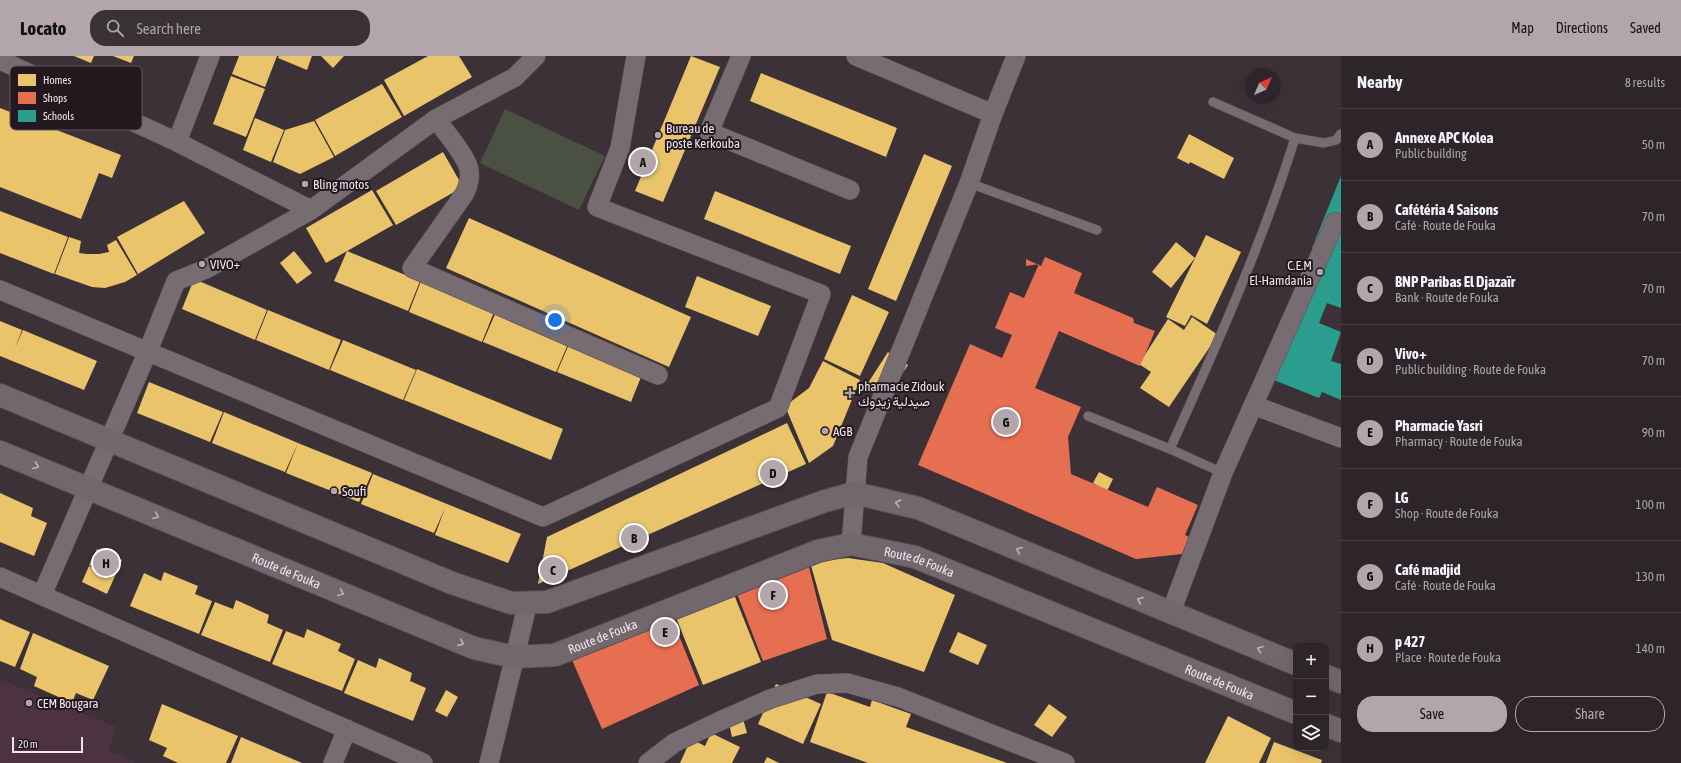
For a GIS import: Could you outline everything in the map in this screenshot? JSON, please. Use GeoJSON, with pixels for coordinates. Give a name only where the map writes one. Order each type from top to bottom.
{"type":"FeatureCollection","features":[{"type":"Feature","properties":{"kind":"main road"},"geometry":{"type":"LineString","coordinates":[[0,395],[452,583],[511,603],[547,602],[760,526],[825,501],[854,493],[918,508],[1293,663]]}},
{"type":"Feature","properties":{"kind":"main road","name":"Route de Fouka"},"geometry":{"type":"LineString","coordinates":[[0,452],[474,648],[514,657],[555,655],[818,551],[851,544],[915,557],[1293,712]]}},
{"type":"Feature","properties":{"kind":"main road"},"geometry":{"type":"LineString","coordinates":[[1329,677],[1341,682]]}},
{"type":"Feature","properties":{"kind":"main road"},"geometry":{"type":"LineString","coordinates":[[1329,726],[1341,731]]}},
{"type":"Feature","properties":{"kind":"street"},"geometry":{"type":"LineString","coordinates":[[177,142],[210,56]]}},
{"type":"Feature","properties":{"kind":"street"},"geometry":{"type":"LineString","coordinates":[[42,595],[108,440],[148,351],[176,281],[206,269],[311,210],[436,119],[515,77],[536,56]]}},
{"type":"Feature","properties":{"kind":"street"},"geometry":{"type":"LineString","coordinates":[[0,290],[543,517],[778,408],[821,294],[597,207],[620,148],[636,56]]}},
{"type":"Feature","properties":{"kind":"street"},"geometry":{"type":"LineString","coordinates":[[741,56],[709,132],[850,190]]}},
{"type":"Feature","properties":{"kind":"street"},"geometry":{"type":"LineString","coordinates":[[856,56],[993,114]]}},
{"type":"Feature","properties":{"kind":"street"},"geometry":{"type":"LineString","coordinates":[[851,544],[858,456],[969,183],[993,114],[1016,56]]}},
{"type":"Feature","properties":{"kind":"street"},"geometry":{"type":"LineString","coordinates":[[6,60],[19,66]]}},
{"type":"Feature","properties":{"kind":"street"},"geometry":{"type":"LineString","coordinates":[[436,119],[468,166],[469,184],[465,193],[412,268],[658,375]]}},
{"type":"Feature","properties":{"kind":"street"},"geometry":{"type":"LineString","coordinates":[[142,125],[311,210]]}},
{"type":"Feature","properties":{"kind":"street"},"geometry":{"type":"LineString","coordinates":[[1171,612],[1223,473],[1335,222]]}},
{"type":"Feature","properties":{"kind":"street"},"geometry":{"type":"LineString","coordinates":[[1253,405],[1341,438]]}},
{"type":"Feature","properties":{"kind":"street"},"geometry":{"type":"LineString","coordinates":[[0,578],[42,595],[423,763]]}},
{"type":"Feature","properties":{"kind":"street"},"geometry":{"type":"LineString","coordinates":[[489,763],[528,602]]}},
{"type":"Feature","properties":{"kind":"street"},"geometry":{"type":"LineString","coordinates":[[648,763],[674,743],[720,720],[770,699],[817,684],[847,683],[898,697],[1065,763]]}},
{"type":"Feature","properties":{"kind":"street"},"geometry":{"type":"LineString","coordinates":[[333,763],[347,729]]}},
{"type":"Feature","properties":{"kind":"lane"},"geometry":{"type":"LineString","coordinates":[[1212,102],[1295,138],[1324,143],[1336,140],[1341,134]]}},
{"type":"Feature","properties":{"kind":"lane"},"geometry":{"type":"LineString","coordinates":[[1170,449],[1227,322],[1282,180],[1295,138]]}},
{"type":"Feature","properties":{"kind":"lane"},"geometry":{"type":"LineString","coordinates":[[969,183],[1097,230]]}},
{"type":"Feature","properties":{"kind":"lane"},"geometry":{"type":"LineString","coordinates":[[1088,416],[1170,449],[1223,473]]}},
{"type":"Feature","properties":{"kind":"shaded area","name":"CEM Bougara"},"geometry":{"type":"Polygon","coordinates":[[[0,679],[116,727],[108,750],[136,763],[0,763],[0,679]]]}},
{"type":"Feature","properties":{"kind":"green space"},"geometry":{"type":"Polygon","coordinates":[[[505,109],[605,156],[579,210],[480,163],[505,109]]]}},
{"type":"Feature","properties":{"kind":"building: Homes"},"geometry":{"type":"Polygon","coordinates":[[[74,56],[94,56],[91,63],[74,56]]]}},
{"type":"Feature","properties":{"kind":"building: Homes"},"geometry":{"type":"Polygon","coordinates":[[[113,56],[134,56],[131,63],[113,56]]]}},
{"type":"Feature","properties":{"kind":"building: Homes"},"geometry":{"type":"Polygon","coordinates":[[[239,56],[277,56],[265,87],[232,74],[239,56]]]}},
{"type":"Feature","properties":{"kind":"building: Homes"},"geometry":{"type":"Polygon","coordinates":[[[279,56],[312,56],[307,70],[278,58],[279,56]]]}},
{"type":"Feature","properties":{"kind":"building: Homes"},"geometry":{"type":"Polygon","coordinates":[[[321,56],[344,56],[333,68],[321,56]]]}},
{"type":"Feature","properties":{"kind":"building: Homes"},"geometry":{"type":"Polygon","coordinates":[[[428,56],[459,56],[472,77],[404,116],[384,80],[428,56]]]}},
{"type":"Feature","properties":{"kind":"building: Homes"},"geometry":{"type":"Polygon","coordinates":[[[691,56],[720,67],[663,202],[635,191],[691,56]]]}},
{"type":"Feature","properties":{"kind":"building: Homes"},"geometry":{"type":"Polygon","coordinates":[[[761,73],[897,128],[886,157],[750,101],[761,73]]]}},
{"type":"Feature","properties":{"kind":"building: Homes"},"geometry":{"type":"Polygon","coordinates":[[[231,76],[265,89],[246,137],[213,124],[231,76]]]}},
{"type":"Feature","properties":{"kind":"building: Homes"},"geometry":{"type":"Polygon","coordinates":[[[382,84],[402,117],[335,156],[315,120],[382,84]]]}},
{"type":"Feature","properties":{"kind":"building: Homes"},"geometry":{"type":"Polygon","coordinates":[[[0,108],[10,112],[10,130],[57,130],[121,155],[112,178],[99,173],[81,219],[0,187],[0,108]]]}},
{"type":"Feature","properties":{"kind":"building: Homes"},"geometry":{"type":"Polygon","coordinates":[[[255,118],[284,130],[271,162],[243,150],[255,118]]]}},
{"type":"Feature","properties":{"kind":"building: Homes"},"geometry":{"type":"Polygon","coordinates":[[[314,121],[334,157],[300,174],[273,162],[285,130],[314,121]]]}},
{"type":"Feature","properties":{"kind":"building: Homes"},"geometry":{"type":"Polygon","coordinates":[[[1189,134],[1234,158],[1224,179],[1190,162],[1189,164],[1177,158],[1189,134]]]}},
{"type":"Feature","properties":{"kind":"building: Homes"},"geometry":{"type":"Polygon","coordinates":[[[443,152],[463,187],[396,225],[376,191],[443,152]]]}},
{"type":"Feature","properties":{"kind":"building: Homes"},"geometry":{"type":"Polygon","coordinates":[[[924,154],[952,166],[896,301],[868,289],[924,154]]]}},
{"type":"Feature","properties":{"kind":"building: Homes"},"geometry":{"type":"Polygon","coordinates":[[[372,190],[393,225],[326,263],[306,228],[372,190]]]}},
{"type":"Feature","properties":{"kind":"building: Homes"},"geometry":{"type":"Polygon","coordinates":[[[715,191],[851,246],[840,274],[704,219],[715,191]]]}},
{"type":"Feature","properties":{"kind":"building: Homes"},"geometry":{"type":"Polygon","coordinates":[[[184,201],[205,233],[138,274],[117,237],[184,201]]]}},
{"type":"Feature","properties":{"kind":"building: Homes"},"geometry":{"type":"Polygon","coordinates":[[[0,211],[68,237],[54,274],[0,253],[0,211]]]}},
{"type":"Feature","properties":{"kind":"building: Homes"},"geometry":{"type":"Polygon","coordinates":[[[469,218],[691,317],[669,367],[446,268],[469,218]]]}},
{"type":"Feature","properties":{"kind":"building: Homes"},"geometry":{"type":"Polygon","coordinates":[[[1206,235],[1241,252],[1207,324],[1191,315],[1185,326],[1166,317],[1206,235]]]}},
{"type":"Feature","properties":{"kind":"building: Homes"},"geometry":{"type":"Polygon","coordinates":[[[69,237],[81,241],[79,253],[87,254],[109,252],[107,245],[116,240],[137,275],[125,282],[105,288],[92,287],[55,274],[69,237]]]}},
{"type":"Feature","properties":{"kind":"building: Homes"},"geometry":{"type":"Polygon","coordinates":[[[1176,242],[1195,258],[1171,288],[1152,272],[1176,242]]]}},
{"type":"Feature","properties":{"kind":"building: Homes"},"geometry":{"type":"Polygon","coordinates":[[[294,251],[312,273],[297,284],[280,263],[294,251]]]}},
{"type":"Feature","properties":{"kind":"building: Homes"},"geometry":{"type":"Polygon","coordinates":[[[347,251],[420,281],[408,311],[334,281],[347,251]]]}},
{"type":"Feature","properties":{"kind":"building: Homes"},"geometry":{"type":"Polygon","coordinates":[[[697,276],[771,306],[758,336],[685,307],[697,276]]]}},
{"type":"Feature","properties":{"kind":"building: Homes"},"geometry":{"type":"Polygon","coordinates":[[[194,279],[267,310],[255,340],[182,309],[194,279]]]}},
{"type":"Feature","properties":{"kind":"building: Homes"},"geometry":{"type":"Polygon","coordinates":[[[421,281],[494,312],[482,342],[409,312],[421,281]]]}},
{"type":"Feature","properties":{"kind":"building: Homes"},"geometry":{"type":"Polygon","coordinates":[[[852,295],[889,312],[860,376],[824,359],[852,295]]]}},
{"type":"Feature","properties":{"kind":"building: Homes"},"geometry":{"type":"Polygon","coordinates":[[[268,310],[341,340],[329,370],[256,340],[268,310]]]}},
{"type":"Feature","properties":{"kind":"building: Homes"},"geometry":{"type":"Polygon","coordinates":[[[496,312],[569,342],[556,372],[483,342],[496,312]]]}},
{"type":"Feature","properties":{"kind":"building: Homes"},"geometry":{"type":"Polygon","coordinates":[[[1192,317],[1218,335],[1169,407],[1140,388],[1151,372],[1139,364],[1168,319],[1184,330],[1192,317]]]}},
{"type":"Feature","properties":{"kind":"building: Homes"},"geometry":{"type":"Polygon","coordinates":[[[0,321],[22,330],[15,348],[23,330],[97,361],[84,390],[0,356],[0,321]]]}},
{"type":"Feature","properties":{"kind":"building: Homes"},"geometry":{"type":"Polygon","coordinates":[[[343,340],[416,370],[403,400],[330,370],[343,340]]]}},
{"type":"Feature","properties":{"kind":"building: Homes"},"geometry":{"type":"Polygon","coordinates":[[[570,342],[643,372],[631,402],[557,372],[570,342]]]}},
{"type":"Feature","properties":{"kind":"building: Homes"},"geometry":{"type":"Polygon","coordinates":[[[888,352],[908,365],[888,395],[868,383],[888,352]]]}},
{"type":"Feature","properties":{"kind":"building: Homes"},"geometry":{"type":"Polygon","coordinates":[[[823,361],[860,380],[833,446],[809,463],[785,406],[809,388],[823,361]]]}},
{"type":"Feature","properties":{"kind":"building: Homes"},"geometry":{"type":"Polygon","coordinates":[[[417,369],[563,429],[551,460],[404,400],[417,369]]]}},
{"type":"Feature","properties":{"kind":"building: Homes"},"geometry":{"type":"Polygon","coordinates":[[[149,382],[223,412],[210,442],[137,413],[149,382]]]}},
{"type":"Feature","properties":{"kind":"building: Homes"},"geometry":{"type":"Polygon","coordinates":[[[224,412],[298,443],[285,472],[212,443],[224,412]]]}},
{"type":"Feature","properties":{"kind":"building: Homes"},"geometry":{"type":"Polygon","coordinates":[[[787,423],[806,464],[538,584],[547,537],[787,423]]]}},
{"type":"Feature","properties":{"kind":"building: Homes"},"geometry":{"type":"Polygon","coordinates":[[[298,443],[372,473],[359,502],[286,473],[298,443]]]}},
{"type":"Feature","properties":{"kind":"building: Homes"},"geometry":{"type":"Polygon","coordinates":[[[1099,472],[1113,479],[1107,491],[1093,483],[1099,472]]]}},
{"type":"Feature","properties":{"kind":"building: Homes"},"geometry":{"type":"Polygon","coordinates":[[[373,474],[521,534],[508,563],[435,535],[445,508],[434,533],[361,504],[373,474]]]}},
{"type":"Feature","properties":{"kind":"building: Homes"},"geometry":{"type":"Polygon","coordinates":[[[0,493],[33,508],[31,516],[47,523],[34,556],[0,542],[0,493]]]}},
{"type":"Feature","properties":{"kind":"building: Homes"},"geometry":{"type":"Polygon","coordinates":[[[97,549],[122,560],[107,594],[82,582],[89,566],[110,575],[89,565],[97,549]]]}},
{"type":"Feature","properties":{"kind":"building: Homes"},"geometry":{"type":"Polygon","coordinates":[[[848,558],[883,563],[955,595],[924,672],[832,640],[810,562],[848,558]]]}},
{"type":"Feature","properties":{"kind":"building: Homes"},"geometry":{"type":"Polygon","coordinates":[[[164,572],[198,586],[195,594],[212,601],[199,634],[130,606],[144,573],[161,581],[164,572]]]}},
{"type":"Feature","properties":{"kind":"building: Homes"},"geometry":{"type":"Polygon","coordinates":[[[733,592],[761,662],[703,685],[675,615],[733,592]]]}},
{"type":"Feature","properties":{"kind":"building: Homes"},"geometry":{"type":"Polygon","coordinates":[[[236,600],[269,615],[267,623],[283,630],[270,662],[201,635],[215,602],[233,609],[236,600]]]}},
{"type":"Feature","properties":{"kind":"building: Homes"},"geometry":{"type":"Polygon","coordinates":[[[0,619],[30,632],[15,667],[0,661],[0,619]]]}},
{"type":"Feature","properties":{"kind":"building: Homes"},"geometry":{"type":"Polygon","coordinates":[[[307,629],[341,644],[338,651],[355,659],[342,691],[272,664],[286,631],[304,638],[307,629]]]}},
{"type":"Feature","properties":{"kind":"building: Homes"},"geometry":{"type":"Polygon","coordinates":[[[958,632],[987,645],[978,665],[949,652],[958,632]]]}},
{"type":"Feature","properties":{"kind":"building: Homes"},"geometry":{"type":"Polygon","coordinates":[[[33,633],[109,666],[93,700],[76,693],[72,703],[34,686],[37,677],[20,669],[33,633]]]}},
{"type":"Feature","properties":{"kind":"building: Homes"},"geometry":{"type":"Polygon","coordinates":[[[379,658],[412,673],[410,681],[426,688],[413,721],[344,693],[358,660],[376,668],[379,658]]]}},
{"type":"Feature","properties":{"kind":"building: Homes"},"geometry":{"type":"Polygon","coordinates":[[[776,684],[821,704],[803,744],[758,724],[776,684]]]}},
{"type":"Feature","properties":{"kind":"building: Homes"},"geometry":{"type":"Polygon","coordinates":[[[446,690],[458,697],[447,717],[435,711],[446,690]]]}},
{"type":"Feature","properties":{"kind":"building: Homes"},"geometry":{"type":"Polygon","coordinates":[[[827,692],[870,707],[872,700],[911,714],[906,727],[1007,763],[868,763],[810,742],[827,692]]]}},
{"type":"Feature","properties":{"kind":"building: Homes"},"geometry":{"type":"Polygon","coordinates":[[[162,704],[238,736],[226,763],[178,763],[163,756],[167,748],[149,740],[162,704]]]}},
{"type":"Feature","properties":{"kind":"building: Homes"},"geometry":{"type":"Polygon","coordinates":[[[1049,704],[1067,717],[1052,737],[1034,725],[1049,704]]]}},
{"type":"Feature","properties":{"kind":"building: Homes"},"geometry":{"type":"Polygon","coordinates":[[[742,715],[747,733],[732,737],[728,719],[742,715]]]}},
{"type":"Feature","properties":{"kind":"building: Homes"},"geometry":{"type":"Polygon","coordinates":[[[1228,716],[1271,738],[1259,763],[1205,763],[1228,716]]]}},
{"type":"Feature","properties":{"kind":"building: Homes"},"geometry":{"type":"Polygon","coordinates":[[[711,733],[740,747],[732,763],[680,763],[691,739],[705,746],[711,733]]]}},
{"type":"Feature","properties":{"kind":"building: Homes"},"geometry":{"type":"Polygon","coordinates":[[[241,737],[302,763],[231,763],[241,737]]]}},
{"type":"Feature","properties":{"kind":"building: Homes"},"geometry":{"type":"Polygon","coordinates":[[[1274,742],[1293,749],[1293,751],[1298,751],[1322,760],[1321,763],[1266,763],[1274,742]]]}},
{"type":"Feature","properties":{"kind":"building: Homes"},"geometry":{"type":"Polygon","coordinates":[[[767,757],[779,763],[764,763],[767,757]]]}},
{"type":"Feature","properties":{"kind":"building: Shops"},"geometry":{"type":"Polygon","coordinates":[[[1045,257],[1082,273],[1074,293],[1133,318],[1134,323],[1155,331],[1140,366],[1059,331],[1035,388],[1081,407],[1068,437],[1071,474],[1148,507],[1157,487],[1198,505],[1185,535],[1189,537],[1182,554],[1136,559],[918,465],[970,344],[1002,358],[1012,335],[995,328],[1010,292],[1024,298],[1039,265],[1041,266],[1045,257]]]}},
{"type":"Feature","properties":{"kind":"building: Shops"},"geometry":{"type":"Polygon","coordinates":[[[1026,259],[1037,264],[1026,266],[1026,259]]]}},
{"type":"Feature","properties":{"kind":"building: Shops"},"geometry":{"type":"Polygon","coordinates":[[[808,563],[827,639],[763,661],[736,591],[808,563]]]}},
{"type":"Feature","properties":{"kind":"building: Shops"},"geometry":{"type":"Polygon","coordinates":[[[671,616],[699,685],[602,729],[572,660],[671,616]]]}},
{"type":"Feature","properties":{"kind":"building: Schools","name":"C.E.M El-Hamdania"},"geometry":{"type":"Polygon","coordinates":[[[1341,176],[1341,308],[1327,303],[1319,323],[1341,332],[1331,361],[1341,364],[1341,400],[1322,392],[1319,398],[1261,375],[1324,252],[1312,248],[1341,176]]]}},
{"type":"Feature","properties":{"kind":"place","name":"Bureau de poste Kerkouba"},"geometry":{"type":"Point","coordinates":[658,135]}},
{"type":"Feature","properties":{"kind":"place","name":"Annexe APC Kolea"},"geometry":{"type":"Point","coordinates":[643,162]}},
{"type":"Feature","properties":{"kind":"place","name":"Bling motos"},"geometry":{"type":"Point","coordinates":[305,184]}},
{"type":"Feature","properties":{"kind":"place","name":"VIVO+"},"geometry":{"type":"Point","coordinates":[202,264]}},
{"type":"Feature","properties":{"kind":"place","name":"C.E.M El-Hamdania"},"geometry":{"type":"Point","coordinates":[1320,272]}},
{"type":"Feature","properties":{"kind":"place","name":"pharmacie Zidouk صيدلية زيدوك"},"geometry":{"type":"Point","coordinates":[850,393]}},
{"type":"Feature","properties":{"kind":"place","name":"Café madjid"},"geometry":{"type":"Point","coordinates":[1006,422]}},
{"type":"Feature","properties":{"kind":"place","name":"AGB"},"geometry":{"type":"Point","coordinates":[825,431]}},
{"type":"Feature","properties":{"kind":"place","name":"Vivo+"},"geometry":{"type":"Point","coordinates":[773,473]}},
{"type":"Feature","properties":{"kind":"place","name":"Soufi"},"geometry":{"type":"Point","coordinates":[334,491]}},
{"type":"Feature","properties":{"kind":"place","name":"Cafétéria 4 Saisons"},"geometry":{"type":"Point","coordinates":[634,538]}},
{"type":"Feature","properties":{"kind":"place","name":"p 427"},"geometry":{"type":"Point","coordinates":[106,563]}},
{"type":"Feature","properties":{"kind":"place","name":"BNP Paribas El Djazaïr"},"geometry":{"type":"Point","coordinates":[553,570]}},
{"type":"Feature","properties":{"kind":"place","name":"LG"},"geometry":{"type":"Point","coordinates":[773,595]}},
{"type":"Feature","properties":{"kind":"place","name":"Pharmacie Yasri"},"geometry":{"type":"Point","coordinates":[665,632]}},
{"type":"Feature","properties":{"kind":"place","name":"CEM Bougara"},"geometry":{"type":"Point","coordinates":[29,703]}}]}
